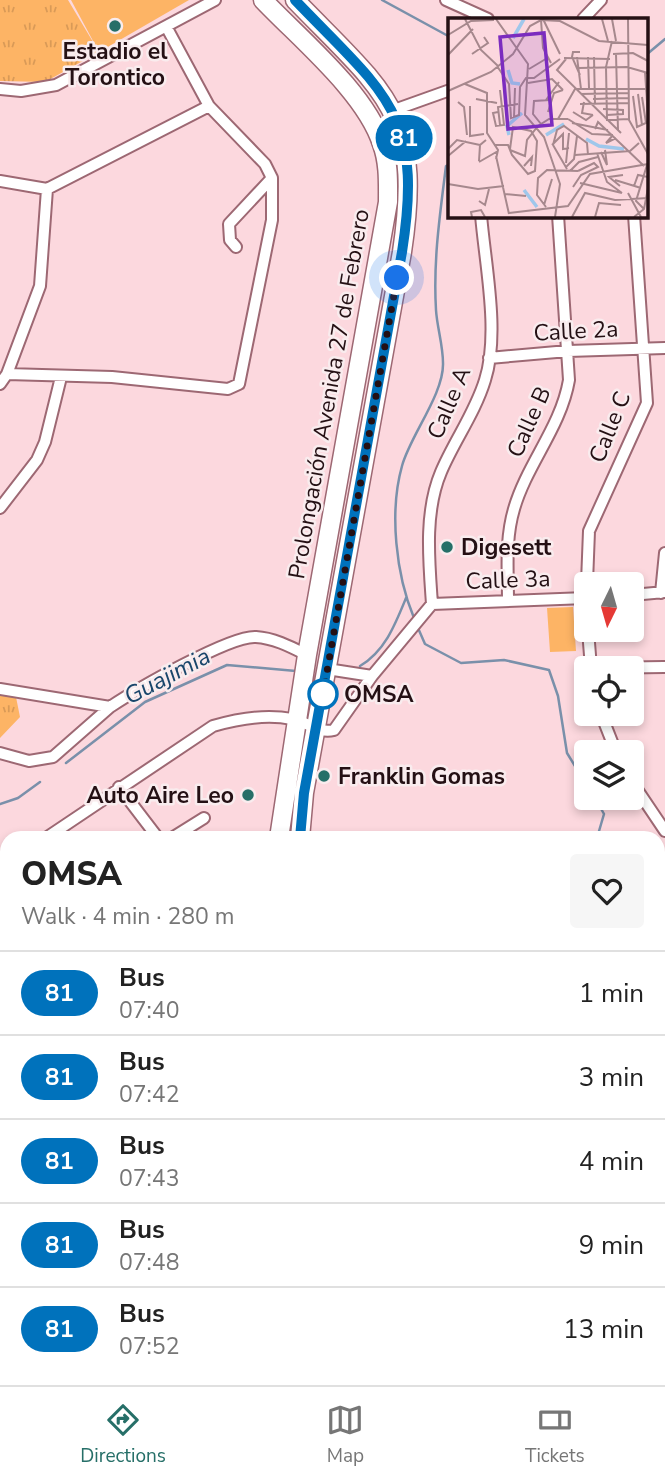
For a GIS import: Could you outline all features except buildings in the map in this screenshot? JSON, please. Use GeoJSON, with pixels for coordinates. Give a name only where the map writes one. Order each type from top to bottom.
{"type":"FeatureCollection","features":[{"type":"Feature","properties":{"kind":"main road","name":"Prolongación Avenida 27 de Febrero"},"geometry":{"type":"LineString","coordinates":[[263,0],[363,104],[383,146],[388,174],[388,202],[307,655],[280,831]]}},
{"type":"Feature","properties":{"kind":"main road","name":"Prolongación Avenida 27 de Febrero"},"geometry":{"type":"LineString","coordinates":[[295,0],[370,78],[394,110],[408,155],[409,203],[316,729],[301,831]]}},
{"type":"Feature","properties":{"kind":"street"},"geometry":{"type":"LineString","coordinates":[[0,89],[21,91],[56,85],[215,0]]}},
{"type":"Feature","properties":{"kind":"street"},"geometry":{"type":"LineString","coordinates":[[446,0],[486,18]]}},
{"type":"Feature","properties":{"kind":"street"},"geometry":{"type":"LineString","coordinates":[[584,18],[601,0]]}},
{"type":"Feature","properties":{"kind":"street"},"geometry":{"type":"LineString","coordinates":[[7,374],[112,377],[235,388],[242,378],[272,220],[272,178],[265,164],[209,106],[167,28]]}},
{"type":"Feature","properties":{"kind":"street"},"geometry":{"type":"LineString","coordinates":[[394,110],[448,91]]}},
{"type":"Feature","properties":{"kind":"street"},"geometry":{"type":"LineString","coordinates":[[0,181],[47,189],[209,106]]}},
{"type":"Feature","properties":{"kind":"street"},"geometry":{"type":"LineString","coordinates":[[236,247],[230,240],[229,224],[272,178]]}},
{"type":"Feature","properties":{"kind":"street"},"geometry":{"type":"LineString","coordinates":[[0,384],[7,374],[40,286],[47,189]]}},
{"type":"Feature","properties":{"kind":"street","name":"Calle A"},"geometry":{"type":"LineString","coordinates":[[429,609],[430,512],[434,491],[485,380],[489,358],[490,314],[481,217]]}},
{"type":"Feature","properties":{"kind":"street","name":"Calle B"},"geometry":{"type":"LineString","coordinates":[[508,601],[507,537],[514,508],[565,400],[568,351],[558,217]]}},
{"type":"Feature","properties":{"kind":"street","name":"Calle C"},"geometry":{"type":"LineString","coordinates":[[587,572],[589,531],[647,403],[634,217]]}},
{"type":"Feature","properties":{"kind":"street","name":"Calle 2a"},"geometry":{"type":"LineString","coordinates":[[489,358],[568,351],[665,348]]}},
{"type":"Feature","properties":{"kind":"street"},"geometry":{"type":"LineString","coordinates":[[0,508],[37,460],[45,442],[61,377]]}},
{"type":"Feature","properties":{"kind":"street"},"geometry":{"type":"LineString","coordinates":[[644,594],[663,593],[665,553]]}},
{"type":"Feature","properties":{"kind":"street","name":"Calle 3a"},"geometry":{"type":"LineString","coordinates":[[429,609],[508,601],[574,598]]}},
{"type":"Feature","properties":{"kind":"street"},"geometry":{"type":"LineString","coordinates":[[56,831],[213,726],[235,720],[297,720],[316,729],[334,730],[372,676],[429,609]]}},
{"type":"Feature","properties":{"kind":"street"},"geometry":{"type":"LineString","coordinates":[[0,753],[29,761],[43,761],[53,757],[110,708],[169,672],[240,639],[265,638],[307,655]]}},
{"type":"Feature","properties":{"kind":"street"},"geometry":{"type":"LineString","coordinates":[[644,667],[664,667]]}},
{"type":"Feature","properties":{"kind":"street"},"geometry":{"type":"LineString","coordinates":[[327,669],[372,676]]}},
{"type":"Feature","properties":{"kind":"street"},"geometry":{"type":"LineString","coordinates":[[0,689],[110,708]]}},
{"type":"Feature","properties":{"kind":"street"},"geometry":{"type":"LineString","coordinates":[[119,787],[154,831]]}},
{"type":"Feature","properties":{"kind":"street"},"geometry":{"type":"LineString","coordinates":[[644,800],[665,831]]}},
{"type":"Feature","properties":{"kind":"street"},"geometry":{"type":"LineString","coordinates":[[183,831],[204,818]]}},
{"type":"Feature","properties":{"kind":"green space"},"geometry":{"type":"Polygon","coordinates":[[[0,0],[68,0],[99,52],[45,82],[0,81],[0,0]]]}},
{"type":"Feature","properties":{"kind":"green space","name":"Estadio el Torontico"},"geometry":{"type":"Polygon","coordinates":[[[71,0],[189,0],[99,52],[71,0]]]}},
{"type":"Feature","properties":{"kind":"green space"},"geometry":{"type":"Polygon","coordinates":[[[573,607],[576,651],[550,652],[547,608],[573,607]]]}},
{"type":"Feature","properties":{"kind":"green space"},"geometry":{"type":"Polygon","coordinates":[[[0,690],[15,692],[20,717],[0,738],[0,690]]]}},
{"type":"Feature","properties":{"kind":"waterway"},"geometry":{"type":"LineString","coordinates":[[382,0],[448,36]]}},
{"type":"Feature","properties":{"kind":"waterway"},"geometry":{"type":"LineString","coordinates":[[648,53],[665,39]]}},
{"type":"Feature","properties":{"kind":"waterway"},"geometry":{"type":"LineString","coordinates":[[414,618],[399,563],[396,503],[406,454],[433,401],[442,375],[443,356],[436,310],[435,274],[448,165]]}},
{"type":"Feature","properties":{"kind":"waterway","name":"Guajimia"},"geometry":{"type":"LineString","coordinates":[[360,666],[383,645],[406,598]]}},
{"type":"Feature","properties":{"kind":"waterway"},"geometry":{"type":"LineString","coordinates":[[418,628],[425,644],[461,663],[504,660],[549,670],[558,696],[567,753],[574,764]]}},
{"type":"Feature","properties":{"kind":"waterway","name":"Guajimia"},"geometry":{"type":"LineString","coordinates":[[66,763],[145,702],[227,665],[296,671]]}},
{"type":"Feature","properties":{"kind":"waterway","name":"Guajimia"},"geometry":{"type":"LineString","coordinates":[[0,804],[18,798],[40,782]]}},
{"type":"Feature","properties":{"kind":"waterway"},"geometry":{"type":"LineString","coordinates":[[599,831],[604,814],[602,810]]}},
{"type":"Feature","properties":{"kind":"bus line","name":"81"},"geometry":{"type":"LineString","coordinates":[[295,0],[370,78],[394,110],[408,155],[410,178],[402,252],[304,793],[301,831]]}},
{"type":"Feature","properties":{"kind":"place","name":"Estadio el Torontico"},"geometry":{"type":"Point","coordinates":[115,26]}},
{"type":"Feature","properties":{"kind":"place","name":"Digesett"},"geometry":{"type":"Point","coordinates":[447,547]}},
{"type":"Feature","properties":{"kind":"place","name":"OMSA"},"geometry":{"type":"Point","coordinates":[323,694]}},
{"type":"Feature","properties":{"kind":"place","name":"Franklin Gomas"},"geometry":{"type":"Point","coordinates":[324,776]}},
{"type":"Feature","properties":{"kind":"place","name":"Auto Aire Leo"},"geometry":{"type":"Point","coordinates":[248,795]}},
{"type":"Feature","properties":{"kind":"route"},"geometry":{"type":"LineString","coordinates":[[323,694],[397,278]]}}]}
